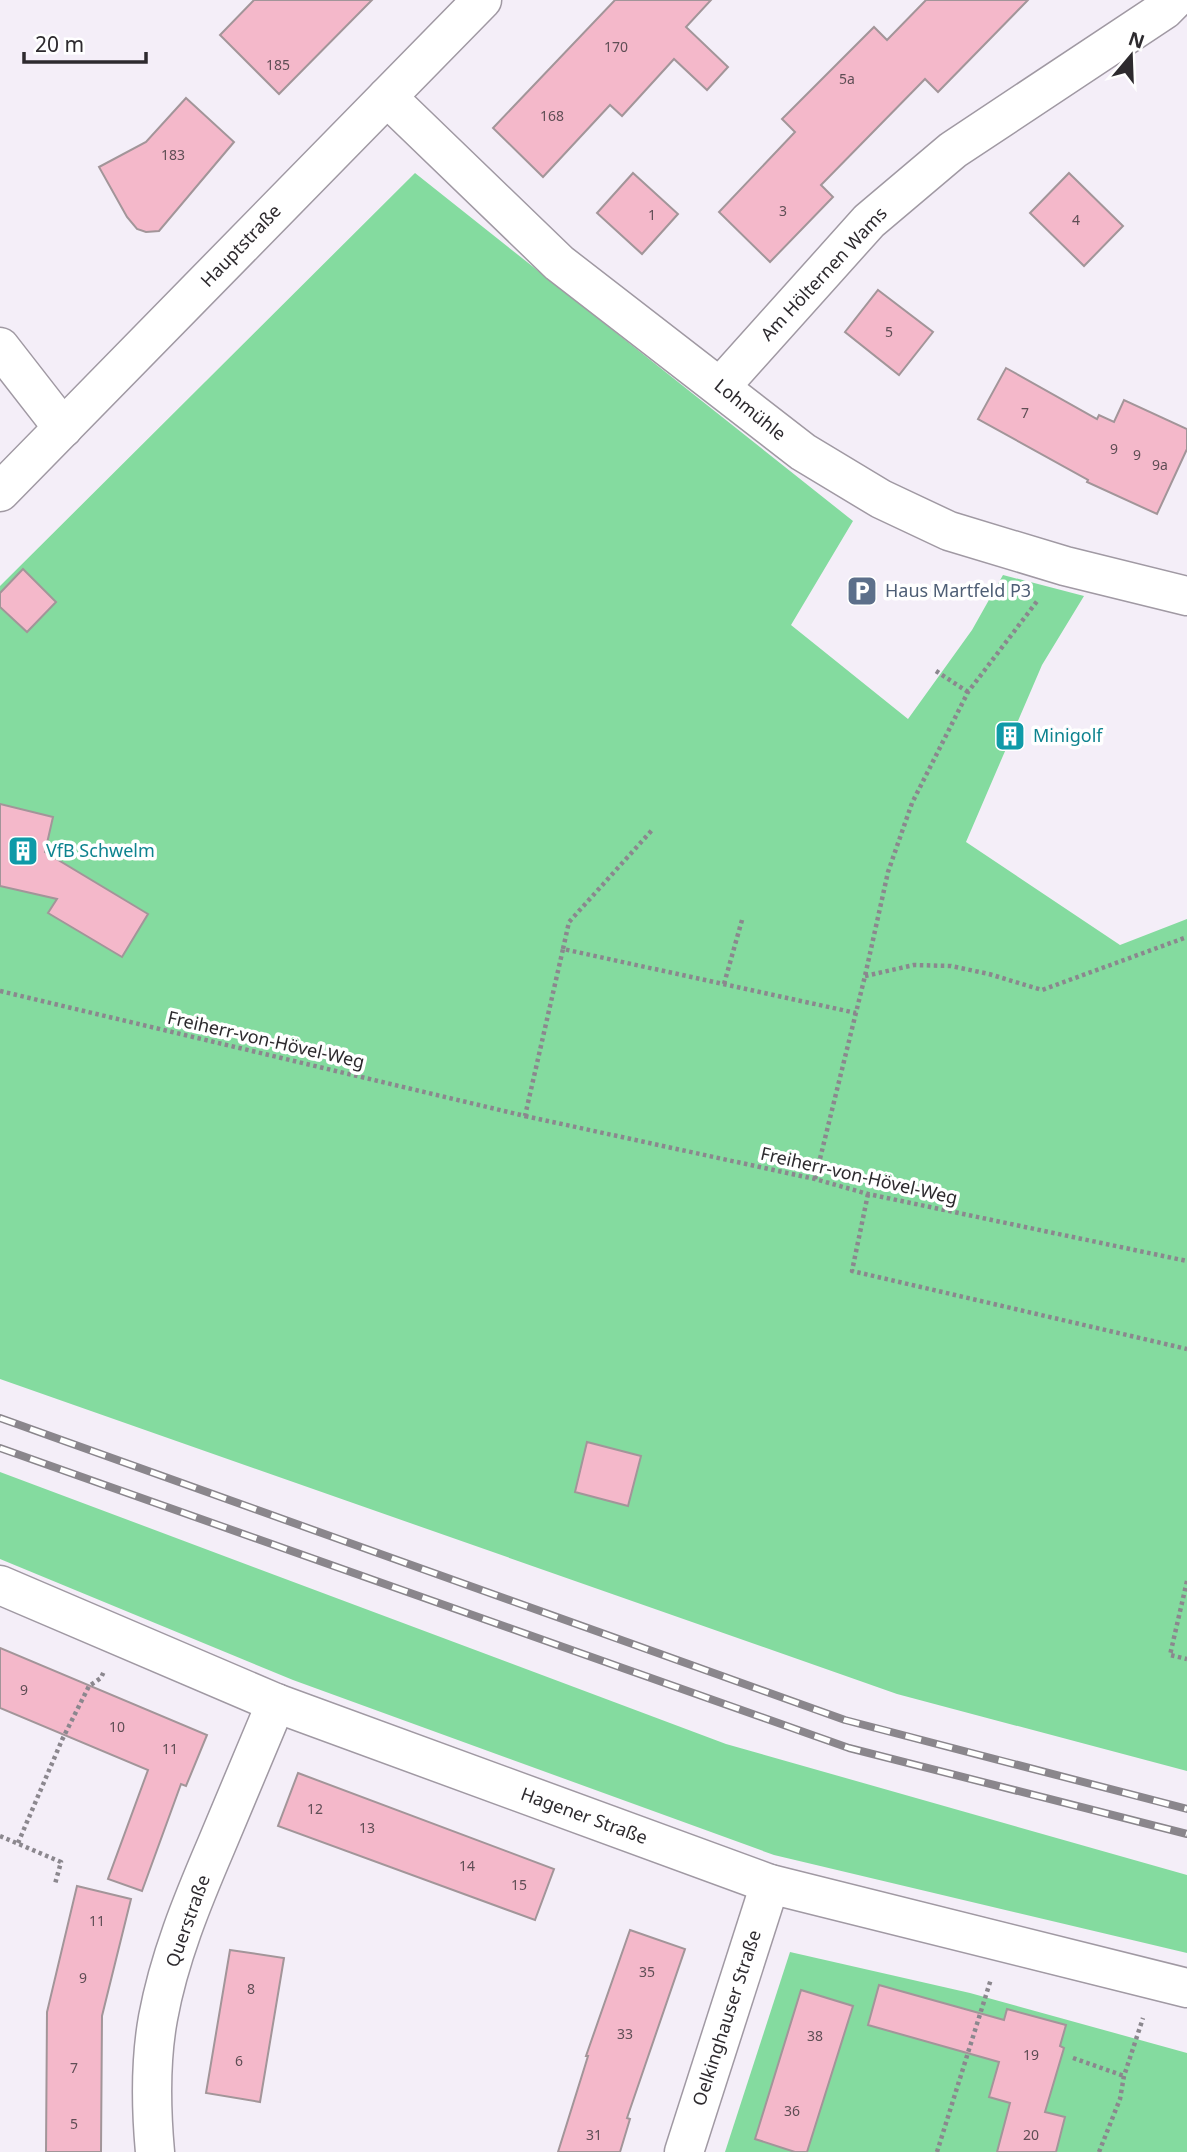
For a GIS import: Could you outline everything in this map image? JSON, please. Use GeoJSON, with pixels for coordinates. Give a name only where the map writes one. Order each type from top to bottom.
{"type":"FeatureCollection","features":[{"type":"Feature","properties":{"kind":"street","name":"Hauptstraße"},"geometry":{"type":"LineString","coordinates":[[0,492],[482,0]]}},
{"type":"Feature","properties":{"kind":"street","name":"Am Hölternen Wams"},"geometry":{"type":"LineString","coordinates":[[721,386],[869,221],[953,150],[1164,10],[1174,0]]}},
{"type":"Feature","properties":{"kind":"street","name":"Lohmühle"},"geometry":{"type":"LineString","coordinates":[[387,97],[559,263],[803,452],[881,499],[949,531],[1065,566],[1187,596]]}},
{"type":"Feature","properties":{"kind":"street"},"geometry":{"type":"LineString","coordinates":[[0,347],[63,428]]}},
{"type":"Feature","properties":{"kind":"street","name":"Hagener Straße"},"geometry":{"type":"LineString","coordinates":[[0,1585],[276,1703],[770,1884],[1171,1984]]}},
{"type":"Feature","properties":{"kind":"street","name":"Querstraße"},"geometry":{"type":"LineString","coordinates":[[155,2152],[152,2088],[155,2050],[158,2020],[171,1961],[276,1703]]}},
{"type":"Feature","properties":{"kind":"street","name":"Oelkinghauser Straße"},"geometry":{"type":"LineString","coordinates":[[684,2152],[770,1884]]}},
{"type":"Feature","properties":{"kind":"path"},"geometry":{"type":"LineString","coordinates":[[815,1179],[888,872],[912,803],[968,692],[1065,566]]}},
{"type":"Feature","properties":{"kind":"path"},"geometry":{"type":"LineString","coordinates":[[936,671],[968,692]]}},
{"type":"Feature","properties":{"kind":"path"},"geometry":{"type":"LineString","coordinates":[[525,1116],[569,922],[653,829]]}},
{"type":"Feature","properties":{"kind":"path"},"geometry":{"type":"LineString","coordinates":[[724,984],[742,920]]}},
{"type":"Feature","properties":{"kind":"path"},"geometry":{"type":"LineString","coordinates":[[865,976],[914,965],[951,966],[1042,990],[1187,937]]}},
{"type":"Feature","properties":{"kind":"path"},"geometry":{"type":"LineString","coordinates":[[563,949],[856,1013]]}},
{"type":"Feature","properties":{"kind":"path","name":"Freiherr-von-Hövel-Weg"},"geometry":{"type":"LineString","coordinates":[[0,991],[525,1116],[815,1179],[868,1194],[1187,1261]]}},
{"type":"Feature","properties":{"kind":"path"},"geometry":{"type":"LineString","coordinates":[[868,1194],[852,1270],[1187,1349]]}},
{"type":"Feature","properties":{"kind":"path"},"geometry":{"type":"LineString","coordinates":[[1187,1581],[1170,1656],[1187,1659]]}},
{"type":"Feature","properties":{"kind":"path"},"geometry":{"type":"LineString","coordinates":[[18,1843],[62,1740],[89,1686],[101,1678],[118,1635]]}},
{"type":"Feature","properties":{"kind":"path"},"geometry":{"type":"LineString","coordinates":[[0,1836],[61,1862],[55,1884]]}},
{"type":"Feature","properties":{"kind":"path"},"geometry":{"type":"LineString","coordinates":[[937,2152],[1003,1942]]}},
{"type":"Feature","properties":{"kind":"path"},"geometry":{"type":"LineString","coordinates":[[1099,2152],[1120,2099],[1124,2076],[1171,1984]]}},
{"type":"Feature","properties":{"kind":"path"},"geometry":{"type":"LineString","coordinates":[[1073,2058],[1124,2076]]}},
{"type":"Feature","properties":{"kind":"green space"},"geometry":{"type":"Polygon","coordinates":[[[415,173],[853,521],[791,625],[908,719],[972,630],[1003,575],[1084,596],[1042,665],[966,842],[1120,945],[1187,919],[1187,1771],[897,1694],[0,1379],[0,586],[415,173]]]}},
{"type":"Feature","properties":{"kind":"green space"},"geometry":{"type":"Polygon","coordinates":[[[0,1472],[726,1744],[1187,1875],[1187,1953],[774,1855],[293,1680],[0,1559],[0,1472]]]}},
{"type":"Feature","properties":{"kind":"green space"},"geometry":{"type":"Polygon","coordinates":[[[790,1952],[970,1993],[1187,2053],[1187,2152],[725,2152],[790,1952]]]}},
{"type":"Feature","properties":{"kind":"building"},"geometry":{"type":"Polygon","coordinates":[[[254,0],[372,0],[279,94],[220,35],[254,0]]]}},
{"type":"Feature","properties":{"kind":"building"},"geometry":{"type":"Polygon","coordinates":[[[615,0],[711,0],[686,27],[728,67],[707,90],[674,59],[622,116],[610,105],[543,177],[493,128],[615,0]]]}},
{"type":"Feature","properties":{"kind":"building"},"geometry":{"type":"Polygon","coordinates":[[[926,0],[1028,0],[938,92],[925,79],[821,185],[833,197],[770,262],[719,212],[795,132],[782,119],[874,27],[887,40],[926,0]]]}},
{"type":"Feature","properties":{"kind":"building"},"geometry":{"type":"Polygon","coordinates":[[[186,98],[234,142],[159,231],[146,232],[137,229],[127,217],[99,167],[146,142],[186,98]]]}},
{"type":"Feature","properties":{"kind":"building"},"geometry":{"type":"Polygon","coordinates":[[[633,173],[678,214],[642,254],[597,213],[633,173]]]}},
{"type":"Feature","properties":{"kind":"building"},"geometry":{"type":"Polygon","coordinates":[[[1069,173],[1123,226],[1084,266],[1030,213],[1069,173]]]}},
{"type":"Feature","properties":{"kind":"building"},"geometry":{"type":"Polygon","coordinates":[[[878,290],[933,332],[899,375],[845,332],[878,290]]]}},
{"type":"Feature","properties":{"kind":"building"},"geometry":{"type":"Polygon","coordinates":[[[1006,368],[1097,419],[1099,415],[1114,422],[1124,400],[1187,429],[1187,449],[1157,514],[1087,482],[1088,480],[978,419],[1006,368]]]}},
{"type":"Feature","properties":{"kind":"building"},"geometry":{"type":"Polygon","coordinates":[[[23,569],[56,602],[27,632],[0,607],[0,593],[23,569]]]}},
{"type":"Feature","properties":{"kind":"building"},"geometry":{"type":"Polygon","coordinates":[[[0,804],[53,817],[45,852],[148,914],[122,957],[48,913],[57,899],[0,886],[0,804]]]}},
{"type":"Feature","properties":{"kind":"building"},"geometry":{"type":"Polygon","coordinates":[[[587,1442],[641,1456],[628,1506],[575,1492],[587,1442]]]}},
{"type":"Feature","properties":{"kind":"building"},"geometry":{"type":"Polygon","coordinates":[[[0,1648],[207,1735],[186,1786],[181,1784],[142,1891],[108,1879],[148,1770],[0,1708],[0,1648]]]}},
{"type":"Feature","properties":{"kind":"building"},"geometry":{"type":"Polygon","coordinates":[[[298,1773],[554,1869],[535,1920],[278,1826],[298,1773]]]}},
{"type":"Feature","properties":{"kind":"building"},"geometry":{"type":"Polygon","coordinates":[[[77,1886],[131,1899],[102,2016],[101,2152],[46,2152],[47,2012],[77,1886]]]}},
{"type":"Feature","properties":{"kind":"building"},"geometry":{"type":"Polygon","coordinates":[[[630,1930],[685,1949],[627,2118],[630,2119],[620,2152],[558,2152],[586,2056],[630,1930]]]}},
{"type":"Feature","properties":{"kind":"building"},"geometry":{"type":"Polygon","coordinates":[[[230,1950],[284,1958],[260,2102],[206,2093],[230,1950]]]}},
{"type":"Feature","properties":{"kind":"building"},"geometry":{"type":"Polygon","coordinates":[[[879,1985],[1004,2020],[1007,2009],[1066,2025],[1060,2046],[1064,2048],[1045,2112],[1065,2117],[1056,2152],[997,2152],[1010,2103],[989,2097],[999,2062],[868,2025],[879,1985]]]}},
{"type":"Feature","properties":{"kind":"building"},"geometry":{"type":"Polygon","coordinates":[[[801,1990],[853,2006],[807,2152],[795,2152],[755,2139],[801,1990]]]}},
{"type":"Feature","properties":{"kind":"railway"},"geometry":{"type":"LineString","coordinates":[[0,1418],[845,1720],[1187,1809]]}},
{"type":"Feature","properties":{"kind":"railway"},"geometry":{"type":"LineString","coordinates":[[0,1448],[849,1748],[1187,1834]]}},
{"type":"Feature","properties":{"kind":"place","name":"Haus Martfeld P3"},"geometry":{"type":"Point","coordinates":[862,591]}},
{"type":"Feature","properties":{"kind":"place","name":"Minigolf"},"geometry":{"type":"Point","coordinates":[1010,736]}},
{"type":"Feature","properties":{"kind":"place","name":"VfB Schwelm"},"geometry":{"type":"Point","coordinates":[23,851]}}]}
